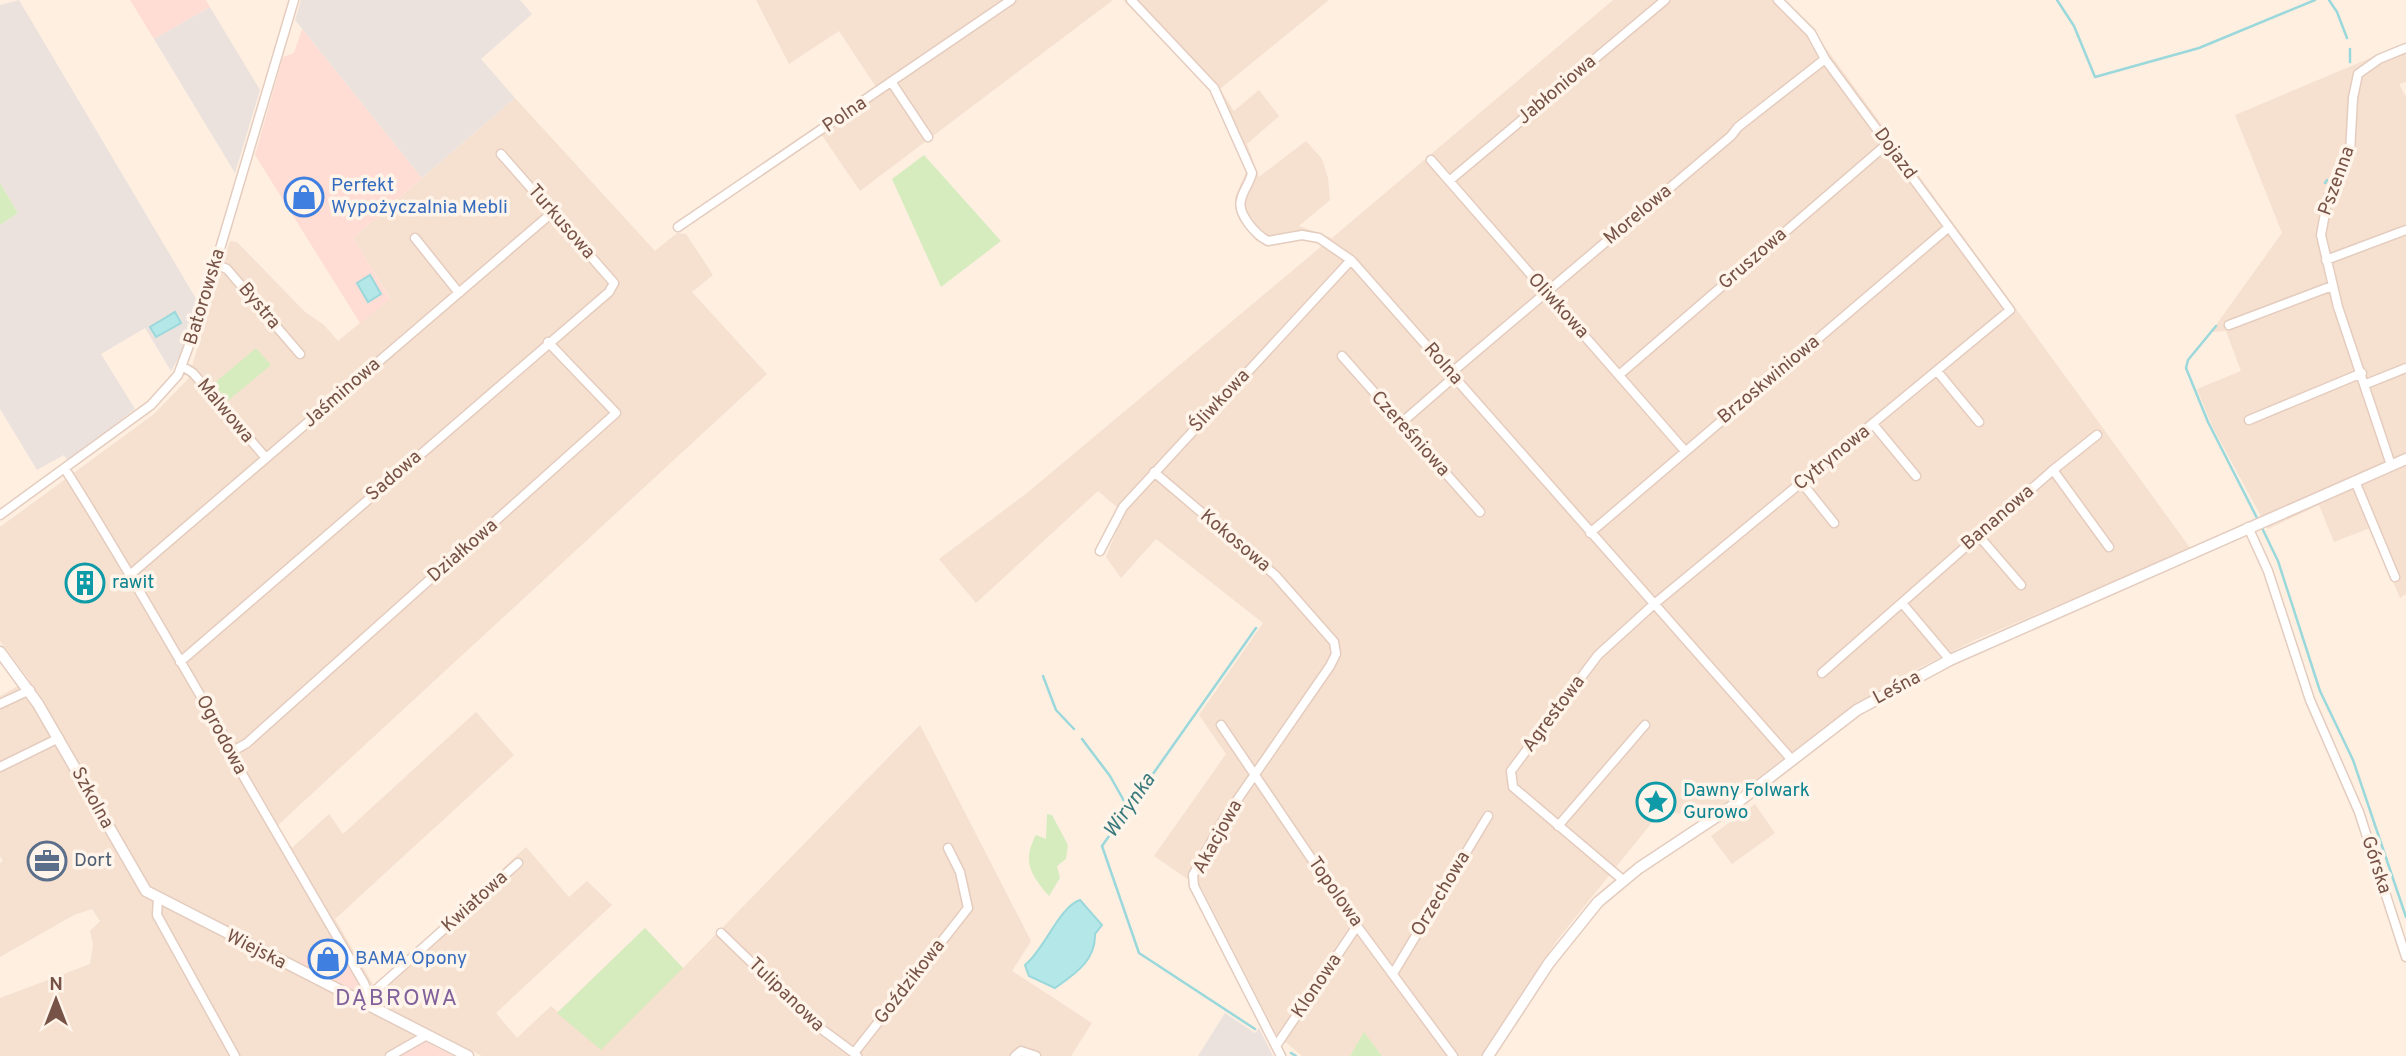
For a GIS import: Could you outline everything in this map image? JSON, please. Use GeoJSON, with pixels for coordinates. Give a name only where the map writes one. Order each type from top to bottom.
{"type":"FeatureCollection","features":[{"type":"Feature","properties":{"kind":"street","name":"Batorowska"},"geometry":{"type":"LineString","coordinates":[[0,515],[151,405],[172,384],[182,366],[215,264],[294,0]]}},
{"type":"Feature","properties":{"kind":"street","name":"Polna"},"geometry":{"type":"LineString","coordinates":[[678,227],[1011,0]]}},
{"type":"Feature","properties":{"kind":"street","name":"Rolna"},"geometry":{"type":"LineString","coordinates":[[1131,0],[1200,71],[1220,98],[1252,173],[1240,202],[1243,214],[1256,233],[1268,241],[1302,235],[1319,239],[1352,260],[1792,760]]}},
{"type":"Feature","properties":{"kind":"street","name":"Jabłoniowa"},"geometry":{"type":"LineString","coordinates":[[1449,181],[1665,0]]}},
{"type":"Feature","properties":{"kind":"street","name":"Dojazd"},"geometry":{"type":"LineString","coordinates":[[1778,0],[1811,33],[1825,59],[2010,310]]}},
{"type":"Feature","properties":{"kind":"street","name":"Pszenna"},"geometry":{"type":"LineString","coordinates":[[2391,465],[2332,286],[2321,235],[2322,215],[2350,153],[2353,98],[2358,74],[2379,59],[2406,48]]}},
{"type":"Feature","properties":{"kind":"street","name":"Morelowa"},"geometry":{"type":"LineString","coordinates":[[1400,424],[1546,293],[1731,136],[1738,127],[1825,59]]}},
{"type":"Feature","properties":{"kind":"street"},"geometry":{"type":"LineString","coordinates":[[892,83],[928,137]]}},
{"type":"Feature","properties":{"kind":"street","name":"Gruszowa"},"geometry":{"type":"LineString","coordinates":[[1619,374],[1887,144]]}},
{"type":"Feature","properties":{"kind":"street","name":"Turkusowa"},"geometry":{"type":"LineString","coordinates":[[501,154],[614,283],[609,292]]}},
{"type":"Feature","properties":{"kind":"street","name":"Oliwkowa"},"geometry":{"type":"LineString","coordinates":[[1431,160],[1685,451]]}},
{"type":"Feature","properties":{"kind":"street","name":"Jaśminowa"},"geometry":{"type":"LineString","coordinates":[[131,574],[553,212]]}},
{"type":"Feature","properties":{"kind":"street","name":"Brzoskwiniowa"},"geometry":{"type":"LineString","coordinates":[[1590,533],[1949,226]]}},
{"type":"Feature","properties":{"kind":"street"},"geometry":{"type":"LineString","coordinates":[[2326,260],[2406,230]]}},
{"type":"Feature","properties":{"kind":"street"},"geometry":{"type":"LineString","coordinates":[[415,238],[459,293]]}},
{"type":"Feature","properties":{"kind":"street","name":"Śliwkowa"},"geometry":{"type":"LineString","coordinates":[[1100,551],[1123,507],[1352,260]]}},
{"type":"Feature","properties":{"kind":"street","name":"Bystra"},"geometry":{"type":"LineString","coordinates":[[215,264],[227,269],[300,354]]}},
{"type":"Feature","properties":{"kind":"street"},"geometry":{"type":"LineString","coordinates":[[2229,326],[2332,286]]}},
{"type":"Feature","properties":{"kind":"street","name":"Sadowa"},"geometry":{"type":"LineString","coordinates":[[180,662],[609,292]]}},
{"type":"Feature","properties":{"kind":"street","name":"Cytrynowa"},"geometry":{"type":"LineString","coordinates":[[1653,605],[2010,310]]}},
{"type":"Feature","properties":{"kind":"street","name":"Działkowa"},"geometry":{"type":"LineString","coordinates":[[233,751],[247,743],[616,413],[548,342]]}},
{"type":"Feature","properties":{"kind":"street","name":"Czereśniowa"},"geometry":{"type":"LineString","coordinates":[[1342,356],[1480,512]]}},
{"type":"Feature","properties":{"kind":"street","name":"Malwowa"},"geometry":{"type":"LineString","coordinates":[[182,366],[193,373],[266,458]]}},
{"type":"Feature","properties":{"kind":"street"},"geometry":{"type":"LineString","coordinates":[[2366,384],[2406,368]]}},
{"type":"Feature","properties":{"kind":"street"},"geometry":{"type":"LineString","coordinates":[[1937,371],[1979,422]]}},
{"type":"Feature","properties":{"kind":"street"},"geometry":{"type":"LineString","coordinates":[[2249,420],[2362,373]]}},
{"type":"Feature","properties":{"kind":"street"},"geometry":{"type":"LineString","coordinates":[[1873,424],[1916,476]]}},
{"type":"Feature","properties":{"kind":"street","name":"Bananowa"},"geometry":{"type":"LineString","coordinates":[[1822,673],[2053,470],[2097,435]]}},
{"type":"Feature","properties":{"kind":"street","name":"Leśna"},"geometry":{"type":"LineString","coordinates":[[1488,1056],[1573,930],[1623,880],[1712,821],[1857,710],[1950,660],[2406,459]]}},
{"type":"Feature","properties":{"kind":"street","name":"Ogrodowa"},"geometry":{"type":"LineString","coordinates":[[65,468],[131,574],[233,751],[241,772],[367,1000]]}},
{"type":"Feature","properties":{"kind":"street"},"geometry":{"type":"LineString","coordinates":[[2053,470],[2109,547]]}},
{"type":"Feature","properties":{"kind":"street","name":"Kokosowa"},"geometry":{"type":"LineString","coordinates":[[1154,472],[1275,575],[1312,614],[1334,642],[1336,654],[1330,666]]}},
{"type":"Feature","properties":{"kind":"street"},"geometry":{"type":"LineString","coordinates":[[2355,481],[2395,577]]}},
{"type":"Feature","properties":{"kind":"street"},"geometry":{"type":"LineString","coordinates":[[1802,483],[1834,523]]}},
{"type":"Feature","properties":{"kind":"street","name":"Górska"},"geometry":{"type":"LineString","coordinates":[[2248,527],[2268,571],[2310,700],[2359,812],[2406,957]]}},
{"type":"Feature","properties":{"kind":"street"},"geometry":{"type":"LineString","coordinates":[[1978,535],[2021,585]]}},
{"type":"Feature","properties":{"kind":"street"},"geometry":{"type":"LineString","coordinates":[[1902,603],[1950,660]]}},
{"type":"Feature","properties":{"kind":"street","name":"Agrestowa"},"geometry":{"type":"LineString","coordinates":[[1623,880],[1513,787],[1511,771],[1598,655],[1653,605]]}},
{"type":"Feature","properties":{"kind":"street","name":"Szkolna"},"geometry":{"type":"LineString","coordinates":[[0,652],[30,690],[136,877],[158,900],[157,915],[235,1056]]}},
{"type":"Feature","properties":{"kind":"street","name":"Akacjowa"},"geometry":{"type":"LineString","coordinates":[[1281,1056],[1194,886],[1193,875],[1224,819],[1330,666]]}},
{"type":"Feature","properties":{"kind":"street"},"geometry":{"type":"LineString","coordinates":[[0,704],[30,690]]}},
{"type":"Feature","properties":{"kind":"street","name":"Topolowa"},"geometry":{"type":"LineString","coordinates":[[1221,725],[1357,926],[1394,972],[1454,1056]]}},
{"type":"Feature","properties":{"kind":"street"},"geometry":{"type":"LineString","coordinates":[[1558,826],[1645,725]]}},
{"type":"Feature","properties":{"kind":"street"},"geometry":{"type":"LineString","coordinates":[[0,766],[59,738]]}},
{"type":"Feature","properties":{"kind":"street","name":"Orzechowa"},"geometry":{"type":"LineString","coordinates":[[1394,972],[1488,816]]}},
{"type":"Feature","properties":{"kind":"street","name":"Goździkowa"},"geometry":{"type":"LineString","coordinates":[[856,1055],[968,908],[960,872],[948,848]]}},
{"type":"Feature","properties":{"kind":"street","name":"Kwiatowa"},"geometry":{"type":"LineString","coordinates":[[367,1000],[518,863]]}},
{"type":"Feature","properties":{"kind":"street","name":"Wiejska"},"geometry":{"type":"LineString","coordinates":[[158,900],[367,1000],[468,1056]]}},
{"type":"Feature","properties":{"kind":"street","name":"Klonowa"},"geometry":{"type":"LineString","coordinates":[[1276,1046],[1357,926]]}},
{"type":"Feature","properties":{"kind":"street","name":"Tulipanowa"},"geometry":{"type":"LineString","coordinates":[[721,933],[816,1025],[856,1055]]}},
{"type":"Feature","properties":{"kind":"street"},"geometry":{"type":"LineString","coordinates":[[390,1056],[427,1035]]}},
{"type":"Feature","properties":{"kind":"street"},"geometry":{"type":"LineString","coordinates":[[1015,1056],[1021,1051],[1036,1056]]}},
{"type":"Feature","properties":{"kind":"shaded area"},"geometry":{"type":"Polygon","coordinates":[[[19,0],[198,302],[182,352],[171,371],[145,328],[101,354],[135,409],[68,461],[64,455],[37,470],[0,409],[0,225],[18,213],[0,183],[0,5],[19,0]]]}},
{"type":"Feature","properties":{"kind":"shaded area"},"geometry":{"type":"Polygon","coordinates":[[[130,0],[206,0],[210,7],[154,39],[130,0]]]}},
{"type":"Feature","properties":{"kind":"shaded area"},"geometry":{"type":"Polygon","coordinates":[[[301,0],[520,0],[532,14],[481,59],[515,98],[422,178],[295,20],[301,0]]]}},
{"type":"Feature","properties":{"kind":"shaded area"},"geometry":{"type":"Polygon","coordinates":[[[756,0],[1113,0],[860,191],[817,128],[876,87],[839,31],[789,64],[756,0]]]}},
{"type":"Feature","properties":{"kind":"shaded area"},"geometry":{"type":"Polygon","coordinates":[[[1123,0],[1329,0],[1220,89],[1234,111],[1259,90],[1279,116],[1247,144],[1259,177],[1306,141],[1322,159],[1328,178],[1330,200],[1299,226],[1332,238],[1613,0],[1785,0],[1812,29],[2191,549],[1975,640],[1905,675],[1830,723],[1704,819],[1662,810],[1558,939],[1482,1056],[1382,1056],[1364,1033],[1350,1056],[1302,1056],[1276,1034],[1202,889],[1154,856],[1226,754],[1199,715],[1263,623],[1156,539],[1121,578],[1106,557],[1124,513],[1098,491],[976,603],[939,559],[1027,493],[1323,245],[1297,239],[1273,246],[1256,241],[1240,221],[1235,209],[1235,197],[1246,172],[1235,140],[1212,95],[1201,78],[1123,0]]]}},
{"type":"Feature","properties":{"kind":"shaded area"},"geometry":{"type":"Polygon","coordinates":[[[210,7],[260,90],[235,173],[154,39],[210,7]]]}},
{"type":"Feature","properties":{"kind":"shaded area"},"geometry":{"type":"Polygon","coordinates":[[[302,29],[422,178],[353,238],[390,299],[360,323],[255,155],[283,57],[294,53],[302,29]]]}},
{"type":"Feature","properties":{"kind":"shaded area"},"geometry":{"type":"Polygon","coordinates":[[[2406,43],[2406,82],[2399,84],[2406,97],[2406,594],[2400,598],[2370,528],[2334,542],[2319,505],[2268,529],[2212,426],[2197,389],[2241,371],[2226,331],[2211,332],[2282,233],[2235,115],[2406,43]]]}},
{"type":"Feature","properties":{"kind":"shaded area"},"geometry":{"type":"Polygon","coordinates":[[[515,98],[655,251],[677,233],[686,234],[713,275],[692,292],[767,374],[277,826],[292,848],[329,814],[343,834],[476,712],[514,755],[335,919],[374,986],[526,847],[569,897],[587,881],[612,905],[496,1013],[517,1038],[551,1006],[558,1012],[645,928],[683,968],[920,725],[1031,941],[1012,971],[1092,1023],[1071,1056],[482,1056],[437,1033],[398,1056],[0,1056],[0,998],[90,964],[93,945],[90,931],[100,921],[92,909],[74,915],[0,957],[0,863],[3,861],[0,856],[0,696],[29,680],[0,641],[0,527],[154,414],[188,379],[230,241],[237,242],[304,311],[324,325],[338,341],[390,298],[353,238],[515,98]]]}},
{"type":"Feature","properties":{"kind":"shaded area"},"geometry":{"type":"Polygon","coordinates":[[[1755,804],[1775,833],[1732,864],[1711,836],[1755,804]]]}},
{"type":"Feature","properties":{"kind":"shaded area"},"geometry":{"type":"Polygon","coordinates":[[[336,943],[358,984],[353,989],[347,990],[294,964],[336,943]]]}},
{"type":"Feature","properties":{"kind":"shaded area"},"geometry":{"type":"Polygon","coordinates":[[[1225,1013],[1255,1033],[1259,1028],[1273,1056],[1198,1056],[1225,1013]]]}},
{"type":"Feature","properties":{"kind":"shaded area"},"geometry":{"type":"Polygon","coordinates":[[[424,1041],[453,1056],[398,1056],[424,1041]]]}},
{"type":"Feature","properties":{"kind":"green space"},"geometry":{"type":"Polygon","coordinates":[[[924,155],[1001,241],[941,287],[892,179],[924,155]]]}},
{"type":"Feature","properties":{"kind":"green space"},"geometry":{"type":"Polygon","coordinates":[[[0,183],[18,213],[0,225],[0,183]]]}},
{"type":"Feature","properties":{"kind":"green space"},"geometry":{"type":"Polygon","coordinates":[[[256,348],[271,365],[225,403],[211,386],[256,348]]]}},
{"type":"Feature","properties":{"kind":"green space"},"geometry":{"type":"Polygon","coordinates":[[[1047,814],[1052,815],[1068,845],[1066,859],[1057,866],[1060,878],[1049,896],[1033,874],[1029,860],[1029,852],[1036,835],[1046,839],[1047,814]]]}},
{"type":"Feature","properties":{"kind":"green space"},"geometry":{"type":"Polygon","coordinates":[[[645,928],[683,968],[601,1050],[557,1013],[645,928]]]}},
{"type":"Feature","properties":{"kind":"green space"},"geometry":{"type":"Polygon","coordinates":[[[1364,1032],[1382,1056],[1350,1056],[1364,1032]]]}},
{"type":"Feature","properties":{"kind":"water"},"geometry":{"type":"Polygon","coordinates":[[[370,275],[381,294],[368,302],[357,283],[370,275]]]}},
{"type":"Feature","properties":{"kind":"water"},"geometry":{"type":"Polygon","coordinates":[[[175,312],[181,323],[156,337],[150,327],[175,312]]]}},
{"type":"Feature","properties":{"kind":"water"},"geometry":{"type":"Polygon","coordinates":[[[1080,900],[1102,925],[1095,934],[1088,959],[1077,972],[1055,988],[1029,976],[1025,965],[1065,911],[1080,900]]]}},
{"type":"Feature","properties":{"kind":"waterway"},"geometry":{"type":"LineString","coordinates":[[2057,0],[2074,26],[2095,77],[2199,48],[2315,0]]}},
{"type":"Feature","properties":{"kind":"waterway"},"geometry":{"type":"LineString","coordinates":[[2329,0],[2347,38]]}},
{"type":"Feature","properties":{"kind":"waterway"},"geometry":{"type":"LineString","coordinates":[[2350,49],[2350,62]]}},
{"type":"Feature","properties":{"kind":"waterway"},"geometry":{"type":"LineString","coordinates":[[2216,326],[2188,360],[2186,368],[2208,422],[2257,518]]}},
{"type":"Feature","properties":{"kind":"waterway"},"geometry":{"type":"LineString","coordinates":[[2262,528],[2278,561],[2320,691],[2353,760],[2406,917]]}},
{"type":"Feature","properties":{"kind":"waterway","name":"Wirynka"},"geometry":{"type":"LineString","coordinates":[[1255,1029],[1139,953],[1102,846],[1256,628]]}},
{"type":"Feature","properties":{"kind":"waterway"},"geometry":{"type":"LineString","coordinates":[[1043,676],[1056,710],[1074,729]]}},
{"type":"Feature","properties":{"kind":"waterway"},"geometry":{"type":"LineString","coordinates":[[1082,739],[1110,776],[1128,808]]}},
{"type":"Feature","properties":{"kind":"waterway","name":"Wirynka"},"geometry":{"type":"LineString","coordinates":[[1291,1053],[1296,1056]]}},
{"type":"Feature","properties":{"kind":"place","name":"Perfekt Wypożyczalnia Mebli"},"geometry":{"type":"Point","coordinates":[304,197]}},
{"type":"Feature","properties":{"kind":"place","name":"rawit"},"geometry":{"type":"Point","coordinates":[85,583]}},
{"type":"Feature","properties":{"kind":"place","name":"Dawny Folwark Gurowo"},"geometry":{"type":"Point","coordinates":[1656,802]}},
{"type":"Feature","properties":{"kind":"place","name":"Dort"},"geometry":{"type":"Point","coordinates":[47,861]}},
{"type":"Feature","properties":{"kind":"place","name":"BAMA Opony"},"geometry":{"type":"Point","coordinates":[328,959]}},
{"type":"Feature","properties":{"kind":"district","name":"DĄBROWA"},"geometry":{"type":"Point","coordinates":[397,999]}}]}
